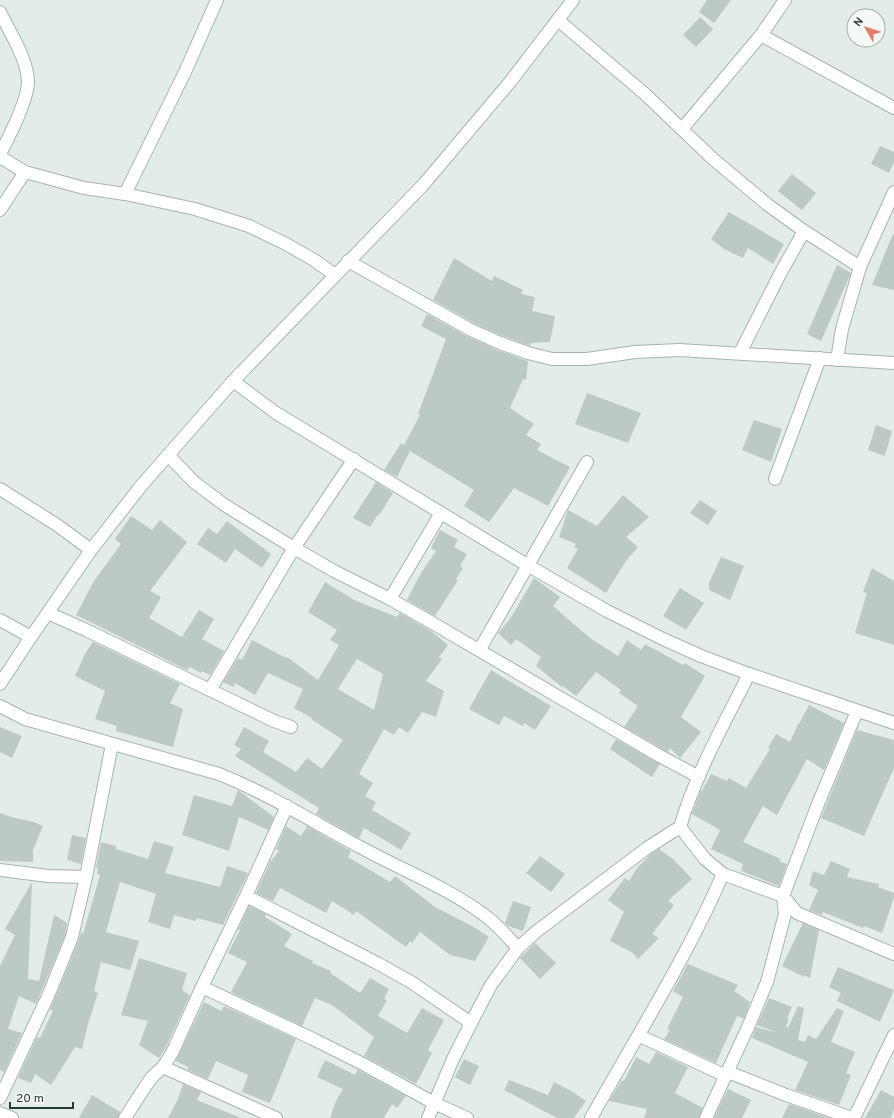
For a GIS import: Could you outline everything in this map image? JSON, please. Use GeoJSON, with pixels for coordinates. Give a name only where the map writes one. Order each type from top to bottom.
{"type":"FeatureCollection","features":[{"type":"Feature","properties":{"kind":"street"},"geometry":{"type":"LineString","coordinates":[[125,194],[185,72],[217,0]]}},
{"type":"Feature","properties":{"kind":"street"},"geometry":{"type":"LineString","coordinates":[[0,684],[91,550],[168,456],[233,381],[423,185],[462,141],[510,82],[573,0]]}},
{"type":"Feature","properties":{"kind":"street"},"geometry":{"type":"LineString","coordinates":[[682,129],[761,35],[785,0]]}},
{"type":"Feature","properties":{"kind":"street"},"geometry":{"type":"LineString","coordinates":[[0,12],[23,57],[28,80],[26,97],[0,154]]}},
{"type":"Feature","properties":{"kind":"street"},"geometry":{"type":"LineString","coordinates":[[558,20],[646,94],[713,159],[768,205],[804,231],[860,267]]}},
{"type":"Feature","properties":{"kind":"street"},"geometry":{"type":"LineString","coordinates":[[761,35],[894,108]]}},
{"type":"Feature","properties":{"kind":"street"},"geometry":{"type":"LineString","coordinates":[[0,157],[26,172],[84,188],[125,194],[194,209],[249,226],[286,244],[314,260],[335,275]]}},
{"type":"Feature","properties":{"kind":"street"},"geometry":{"type":"LineString","coordinates":[[0,210],[26,172]]}},
{"type":"Feature","properties":{"kind":"street"},"geometry":{"type":"LineString","coordinates":[[837,360],[842,329],[860,267],[894,192]]}},
{"type":"Feature","properties":{"kind":"street"},"geometry":{"type":"LineString","coordinates":[[740,353],[780,274],[804,231]]}},
{"type":"Feature","properties":{"kind":"street"},"geometry":{"type":"LineString","coordinates":[[348,261],[471,330],[500,343],[528,353],[552,359],[587,359],[635,352],[679,350],[894,363]]}},
{"type":"Feature","properties":{"kind":"street"},"geometry":{"type":"LineString","coordinates":[[775,479],[820,358]]}},
{"type":"Feature","properties":{"kind":"street"},"geometry":{"type":"LineString","coordinates":[[233,381],[276,413],[527,565],[608,611],[663,639],[749,674],[894,723]]}},
{"type":"Feature","properties":{"kind":"street"},"geometry":{"type":"LineString","coordinates":[[168,456],[194,482],[223,504],[294,548],[480,649],[658,755],[699,777]]}},
{"type":"Feature","properties":{"kind":"street"},"geometry":{"type":"LineString","coordinates":[[210,690],[294,548],[354,459]]}},
{"type":"Feature","properties":{"kind":"street"},"geometry":{"type":"LineString","coordinates":[[480,649],[587,462]]}},
{"type":"Feature","properties":{"kind":"street"},"geometry":{"type":"LineString","coordinates":[[0,489],[91,550]]}},
{"type":"Feature","properties":{"kind":"street"},"geometry":{"type":"LineString","coordinates":[[390,599],[441,513]]}},
{"type":"Feature","properties":{"kind":"street"},"geometry":{"type":"LineString","coordinates":[[48,613],[274,720],[291,726]]}},
{"type":"Feature","properties":{"kind":"street"},"geometry":{"type":"LineString","coordinates":[[0,620],[31,637]]}},
{"type":"Feature","properties":{"kind":"street"},"geometry":{"type":"LineString","coordinates":[[428,1118],[471,1023],[491,985],[518,948],[537,931],[647,848],[680,826],[688,802],[699,777],[749,674]]}},
{"type":"Feature","properties":{"kind":"street"},"geometry":{"type":"LineString","coordinates":[[0,706],[25,719],[219,774],[246,784],[274,798],[368,852],[451,893],[483,914],[502,930],[518,948]]}},
{"type":"Feature","properties":{"kind":"street"},"geometry":{"type":"LineString","coordinates":[[706,1118],[767,982],[785,914],[783,896],[818,804],[857,711]]}},
{"type":"Feature","properties":{"kind":"street"},"geometry":{"type":"LineString","coordinates":[[0,1098],[48,996],[72,937],[86,877],[112,744]]}},
{"type":"Feature","properties":{"kind":"street"},"geometry":{"type":"LineString","coordinates":[[125,1118],[142,1090],[152,1077],[163,1067],[172,1053],[287,806]]}},
{"type":"Feature","properties":{"kind":"street"},"geometry":{"type":"LineString","coordinates":[[680,826],[705,859],[723,874],[783,896],[797,913],[894,954]]}},
{"type":"Feature","properties":{"kind":"street"},"geometry":{"type":"LineString","coordinates":[[0,870],[48,876],[86,877]]}},
{"type":"Feature","properties":{"kind":"street"},"geometry":{"type":"LineString","coordinates":[[591,1118],[640,1036],[706,912],[723,874]]}},
{"type":"Feature","properties":{"kind":"street"},"geometry":{"type":"LineString","coordinates":[[246,896],[383,966],[411,982],[471,1023]]}},
{"type":"Feature","properties":{"kind":"street"},"geometry":{"type":"LineString","coordinates":[[202,987],[334,1049],[434,1103],[467,1118]]}},
{"type":"Feature","properties":{"kind":"street"},"geometry":{"type":"LineString","coordinates":[[640,1036],[727,1074],[853,1118],[894,1035]]}},
{"type":"Feature","properties":{"kind":"street"},"geometry":{"type":"LineString","coordinates":[[163,1067],[276,1118]]}},
{"type":"Feature","properties":{"kind":"street"},"geometry":{"type":"LineString","coordinates":[[0,1113],[12,1118]]}},
{"type":"Feature","properties":{"kind":"building"},"geometry":{"type":"Polygon","coordinates":[[[707,0],[731,0],[714,23],[699,12],[707,0]]]}},
{"type":"Feature","properties":{"kind":"building"},"geometry":{"type":"Polygon","coordinates":[[[700,17],[713,29],[696,47],[683,35],[700,17]]]}},
{"type":"Feature","properties":{"kind":"building"},"geometry":{"type":"Polygon","coordinates":[[[880,146],[894,152],[894,162],[889,173],[871,164],[880,146]]]}},
{"type":"Feature","properties":{"kind":"building"},"geometry":{"type":"Polygon","coordinates":[[[792,174],[816,193],[802,210],[778,191],[792,174]]]}},
{"type":"Feature","properties":{"kind":"building"},"geometry":{"type":"Polygon","coordinates":[[[729,212],[784,244],[773,264],[748,248],[743,258],[724,249],[711,239],[729,212]]]}},
{"type":"Feature","properties":{"kind":"building"},"geometry":{"type":"Polygon","coordinates":[[[894,234],[894,290],[872,285],[894,234]]]}},
{"type":"Feature","properties":{"kind":"building"},"geometry":{"type":"Polygon","coordinates":[[[454,258],[492,281],[494,276],[523,290],[521,294],[535,297],[532,311],[555,316],[550,342],[531,343],[530,346],[474,323],[433,300],[454,258]]]}},
{"type":"Feature","properties":{"kind":"building"},"geometry":{"type":"Polygon","coordinates":[[[837,265],[851,273],[821,341],[807,334],[837,265]]]}},
{"type":"Feature","properties":{"kind":"building"},"geometry":{"type":"Polygon","coordinates":[[[427,314],[468,337],[497,350],[528,361],[526,380],[523,379],[510,408],[534,424],[526,435],[541,444],[537,450],[570,467],[548,506],[514,488],[489,522],[464,506],[474,490],[410,451],[397,477],[384,470],[401,443],[404,445],[420,415],[418,414],[446,339],[421,326],[427,314]]]}},
{"type":"Feature","properties":{"kind":"building"},"geometry":{"type":"Polygon","coordinates":[[[587,393],[641,413],[628,443],[575,424],[587,393]]]}},
{"type":"Feature","properties":{"kind":"building"},"geometry":{"type":"Polygon","coordinates":[[[754,420],[782,429],[771,462],[742,450],[754,420]]]}},
{"type":"Feature","properties":{"kind":"building"},"geometry":{"type":"Polygon","coordinates":[[[876,425],[892,431],[885,456],[868,450],[876,425]]]}},
{"type":"Feature","properties":{"kind":"building"},"geometry":{"type":"Polygon","coordinates":[[[376,482],[393,493],[370,527],[353,518],[376,482]]]}},
{"type":"Feature","properties":{"kind":"building"},"geometry":{"type":"Polygon","coordinates":[[[623,495],[649,517],[626,537],[638,547],[626,561],[606,593],[567,568],[578,549],[574,547],[576,544],[559,537],[568,510],[597,526],[623,495]]]}},
{"type":"Feature","properties":{"kind":"building"},"geometry":{"type":"Polygon","coordinates":[[[700,500],[717,511],[708,525],[690,513],[700,500]]]}},
{"type":"Feature","properties":{"kind":"building"},"geometry":{"type":"Polygon","coordinates":[[[131,516],[152,530],[160,520],[187,542],[150,591],[161,597],[149,618],[182,637],[199,610],[214,619],[202,639],[224,651],[210,675],[202,671],[201,673],[190,667],[187,670],[76,615],[94,581],[121,544],[115,539],[131,516]]]}},
{"type":"Feature","properties":{"kind":"building"},"geometry":{"type":"Polygon","coordinates":[[[227,521],[271,554],[262,568],[235,549],[226,563],[197,544],[208,528],[217,534],[227,521]]]}},
{"type":"Feature","properties":{"kind":"building"},"geometry":{"type":"Polygon","coordinates":[[[440,530],[458,540],[454,547],[467,554],[460,566],[463,568],[456,579],[458,580],[435,616],[407,600],[421,573],[436,551],[431,548],[440,530]]]}},
{"type":"Feature","properties":{"kind":"building"},"geometry":{"type":"Polygon","coordinates":[[[721,557],[744,566],[730,600],[709,590],[709,583],[721,557]]]}},
{"type":"Feature","properties":{"kind":"building"},"geometry":{"type":"Polygon","coordinates":[[[872,568],[894,581],[894,645],[855,633],[867,593],[863,592],[872,568]]]}},
{"type":"Feature","properties":{"kind":"building"},"geometry":{"type":"Polygon","coordinates":[[[534,578],[560,597],[553,606],[590,638],[618,656],[627,640],[641,650],[645,644],[683,665],[685,663],[705,676],[681,717],[701,732],[680,758],[670,748],[668,752],[624,727],[638,706],[619,693],[621,690],[596,672],[576,696],[536,666],[541,657],[516,639],[511,645],[498,633],[510,619],[534,578]]]}},
{"type":"Feature","properties":{"kind":"building"},"geometry":{"type":"Polygon","coordinates":[[[325,582],[354,600],[397,617],[400,613],[431,631],[448,645],[439,657],[442,659],[426,681],[444,691],[436,717],[422,712],[408,733],[399,727],[394,735],[384,729],[359,774],[373,783],[365,796],[376,802],[372,810],[411,833],[401,850],[364,828],[359,838],[316,814],[319,808],[235,756],[241,749],[234,745],[244,727],[269,741],[263,752],[296,772],[307,758],[322,769],[343,740],[311,719],[312,718],[294,708],[303,689],[268,673],[255,695],[235,683],[233,687],[223,682],[238,658],[242,660],[252,640],[286,658],[287,657],[318,680],[339,645],[330,640],[337,630],[308,612],[325,582]],[[357,659],[338,689],[374,710],[383,674],[357,659]]]}},
{"type":"Feature","properties":{"kind":"building"},"geometry":{"type":"Polygon","coordinates":[[[680,588],[704,603],[686,630],[663,616],[680,588]]]}},
{"type":"Feature","properties":{"kind":"building"},"geometry":{"type":"Polygon","coordinates":[[[93,642],[180,684],[170,703],[183,709],[173,747],[116,731],[117,726],[95,719],[105,691],[75,676],[85,654],[93,642]]]}},
{"type":"Feature","properties":{"kind":"building"},"geometry":{"type":"Polygon","coordinates":[[[491,670],[551,706],[535,730],[524,723],[523,726],[504,716],[499,725],[469,709],[491,670]]]}},
{"type":"Feature","properties":{"kind":"building"},"geometry":{"type":"Polygon","coordinates":[[[809,705],[844,723],[824,770],[807,759],[777,815],[763,806],[743,842],[781,859],[780,862],[787,864],[779,886],[741,871],[743,864],[711,849],[720,830],[692,814],[701,790],[702,791],[711,774],[727,781],[729,778],[746,788],[770,749],[768,748],[776,734],[790,742],[809,705]]]}},
{"type":"Feature","properties":{"kind":"building"},"geometry":{"type":"Polygon","coordinates":[[[0,727],[22,736],[12,758],[0,752],[0,727]]]}},
{"type":"Feature","properties":{"kind":"building"},"geometry":{"type":"Polygon","coordinates":[[[857,730],[894,740],[894,768],[864,836],[821,818],[857,730]]]}},
{"type":"Feature","properties":{"kind":"building"},"geometry":{"type":"Polygon","coordinates":[[[616,739],[660,764],[652,777],[610,749],[616,739]]]}},
{"type":"Feature","properties":{"kind":"building"},"geometry":{"type":"Polygon","coordinates":[[[238,790],[274,817],[268,830],[239,817],[229,851],[182,835],[194,795],[232,806],[238,790]]]}},
{"type":"Feature","properties":{"kind":"building"},"geometry":{"type":"Polygon","coordinates":[[[0,813],[34,822],[43,826],[33,850],[33,862],[0,861],[0,813]]]}},
{"type":"Feature","properties":{"kind":"building"},"geometry":{"type":"Polygon","coordinates":[[[286,826],[301,836],[307,826],[351,851],[348,857],[390,882],[395,876],[435,907],[472,926],[489,937],[475,961],[450,955],[420,932],[412,943],[410,941],[406,947],[356,911],[354,915],[332,901],[326,913],[280,888],[273,901],[256,893],[270,862],[279,851],[276,849],[286,826]]]}},
{"type":"Feature","properties":{"kind":"building"},"geometry":{"type":"Polygon","coordinates":[[[72,835],[86,838],[81,864],[67,860],[72,835]]]}},
{"type":"Feature","properties":{"kind":"building"},"geometry":{"type":"Polygon","coordinates":[[[154,841],[174,847],[165,873],[220,887],[227,866],[248,873],[223,925],[197,918],[196,921],[174,915],[170,929],[148,922],[156,894],[120,882],[106,932],[139,941],[130,970],[101,962],[94,991],[98,993],[82,1049],[75,1047],[51,1085],[35,1074],[31,1083],[18,1078],[37,1037],[40,1038],[53,1011],[50,1010],[81,932],[83,934],[100,875],[97,874],[98,868],[96,867],[101,842],[116,846],[116,849],[148,859],[154,841]]]}},
{"type":"Feature","properties":{"kind":"building"},"geometry":{"type":"Polygon","coordinates":[[[659,849],[673,859],[692,879],[668,901],[674,905],[652,934],[659,938],[638,959],[633,953],[610,941],[624,912],[608,900],[625,878],[629,881],[637,868],[650,855],[659,849]]]}},
{"type":"Feature","properties":{"kind":"building"},"geometry":{"type":"Polygon","coordinates":[[[540,856],[565,874],[551,892],[526,873],[540,856]]]}},
{"type":"Feature","properties":{"kind":"building"},"geometry":{"type":"Polygon","coordinates":[[[831,861],[850,869],[847,877],[879,884],[878,887],[894,893],[882,933],[864,926],[863,928],[823,912],[822,915],[809,910],[818,890],[809,885],[813,871],[824,875],[831,861]]]}},
{"type":"Feature","properties":{"kind":"building"},"geometry":{"type":"Polygon","coordinates":[[[32,882],[28,979],[39,981],[54,915],[67,923],[65,935],[36,1004],[19,996],[8,1029],[22,1033],[4,1072],[0,1070],[0,966],[15,935],[5,929],[32,882]]]}},
{"type":"Feature","properties":{"kind":"building"},"geometry":{"type":"Polygon","coordinates":[[[513,901],[531,907],[523,931],[508,926],[505,923],[513,901]]]}},
{"type":"Feature","properties":{"kind":"building"},"geometry":{"type":"Polygon","coordinates":[[[249,906],[266,914],[265,917],[292,934],[284,946],[313,961],[312,963],[331,971],[330,973],[360,993],[370,978],[389,989],[384,999],[387,1000],[378,1016],[407,1033],[422,1008],[444,1020],[428,1050],[432,1053],[416,1084],[364,1056],[374,1037],[332,1005],[315,998],[302,1026],[231,992],[247,962],[228,953],[240,930],[238,930],[249,906]]]}},
{"type":"Feature","properties":{"kind":"building"},"geometry":{"type":"Polygon","coordinates":[[[803,923],[819,930],[810,978],[804,975],[804,977],[782,966],[803,923]]]}},
{"type":"Feature","properties":{"kind":"building"},"geometry":{"type":"Polygon","coordinates":[[[535,943],[556,963],[540,979],[520,958],[535,943]]]}},
{"type":"Feature","properties":{"kind":"building"},"geometry":{"type":"Polygon","coordinates":[[[139,958],[187,973],[182,990],[190,995],[165,1049],[159,1058],[139,1045],[148,1021],[121,1015],[139,958]]]}},
{"type":"Feature","properties":{"kind":"building"},"geometry":{"type":"Polygon","coordinates":[[[688,964],[738,985],[734,991],[750,1002],[744,1019],[737,1016],[716,1063],[664,1039],[670,1030],[667,1029],[683,997],[673,991],[688,964]]]}},
{"type":"Feature","properties":{"kind":"building"},"geometry":{"type":"Polygon","coordinates":[[[838,967],[894,990],[880,1022],[837,1001],[841,993],[829,987],[838,967]]]}},
{"type":"Feature","properties":{"kind":"building"},"geometry":{"type":"Polygon","coordinates":[[[769,998],[792,1007],[787,1018],[789,1019],[786,1026],[788,1028],[798,1006],[804,1008],[798,1040],[805,1042],[808,1035],[816,1039],[837,1008],[844,1011],[831,1042],[855,1052],[846,1073],[851,1075],[839,1105],[795,1090],[808,1062],[752,1038],[756,1027],[778,1033],[757,1025],[769,998]]]}},
{"type":"Feature","properties":{"kind":"building"},"geometry":{"type":"Polygon","coordinates":[[[204,1002],[221,1011],[224,1006],[296,1039],[270,1103],[242,1092],[248,1075],[216,1061],[208,1079],[188,1070],[188,1067],[176,1061],[204,1002]]]}},
{"type":"Feature","properties":{"kind":"building"},"geometry":{"type":"Polygon","coordinates":[[[656,1052],[688,1067],[675,1093],[703,1108],[699,1118],[644,1118],[647,1109],[609,1101],[622,1080],[624,1081],[636,1057],[649,1064],[656,1052]]]}},
{"type":"Feature","properties":{"kind":"building"},"geometry":{"type":"Polygon","coordinates":[[[464,1059],[479,1066],[470,1085],[455,1077],[464,1059]]]}},
{"type":"Feature","properties":{"kind":"building"},"geometry":{"type":"Polygon","coordinates":[[[325,1060],[355,1075],[358,1070],[406,1096],[397,1108],[392,1104],[384,1118],[330,1118],[336,1101],[343,1089],[317,1077],[325,1060]]]}},
{"type":"Feature","properties":{"kind":"building"},"geometry":{"type":"Polygon","coordinates":[[[509,1080],[548,1095],[554,1082],[586,1101],[574,1118],[557,1118],[504,1090],[509,1080]]]}},
{"type":"Feature","properties":{"kind":"building"},"geometry":{"type":"Polygon","coordinates":[[[183,1084],[201,1092],[197,1100],[241,1118],[168,1118],[178,1099],[183,1084]]]}},
{"type":"Feature","properties":{"kind":"building"},"geometry":{"type":"Polygon","coordinates":[[[728,1089],[751,1100],[742,1118],[714,1118],[728,1089]]]}},
{"type":"Feature","properties":{"kind":"building"},"geometry":{"type":"Polygon","coordinates":[[[881,1090],[894,1097],[894,1109],[891,1118],[865,1118],[881,1090]]]}},
{"type":"Feature","properties":{"kind":"building"},"geometry":{"type":"Polygon","coordinates":[[[92,1095],[120,1112],[118,1118],[79,1118],[92,1095]]]}},
{"type":"Feature","properties":{"kind":"building"},"geometry":{"type":"Polygon","coordinates":[[[789,1104],[829,1118],[782,1118],[789,1104]]]}}]}
